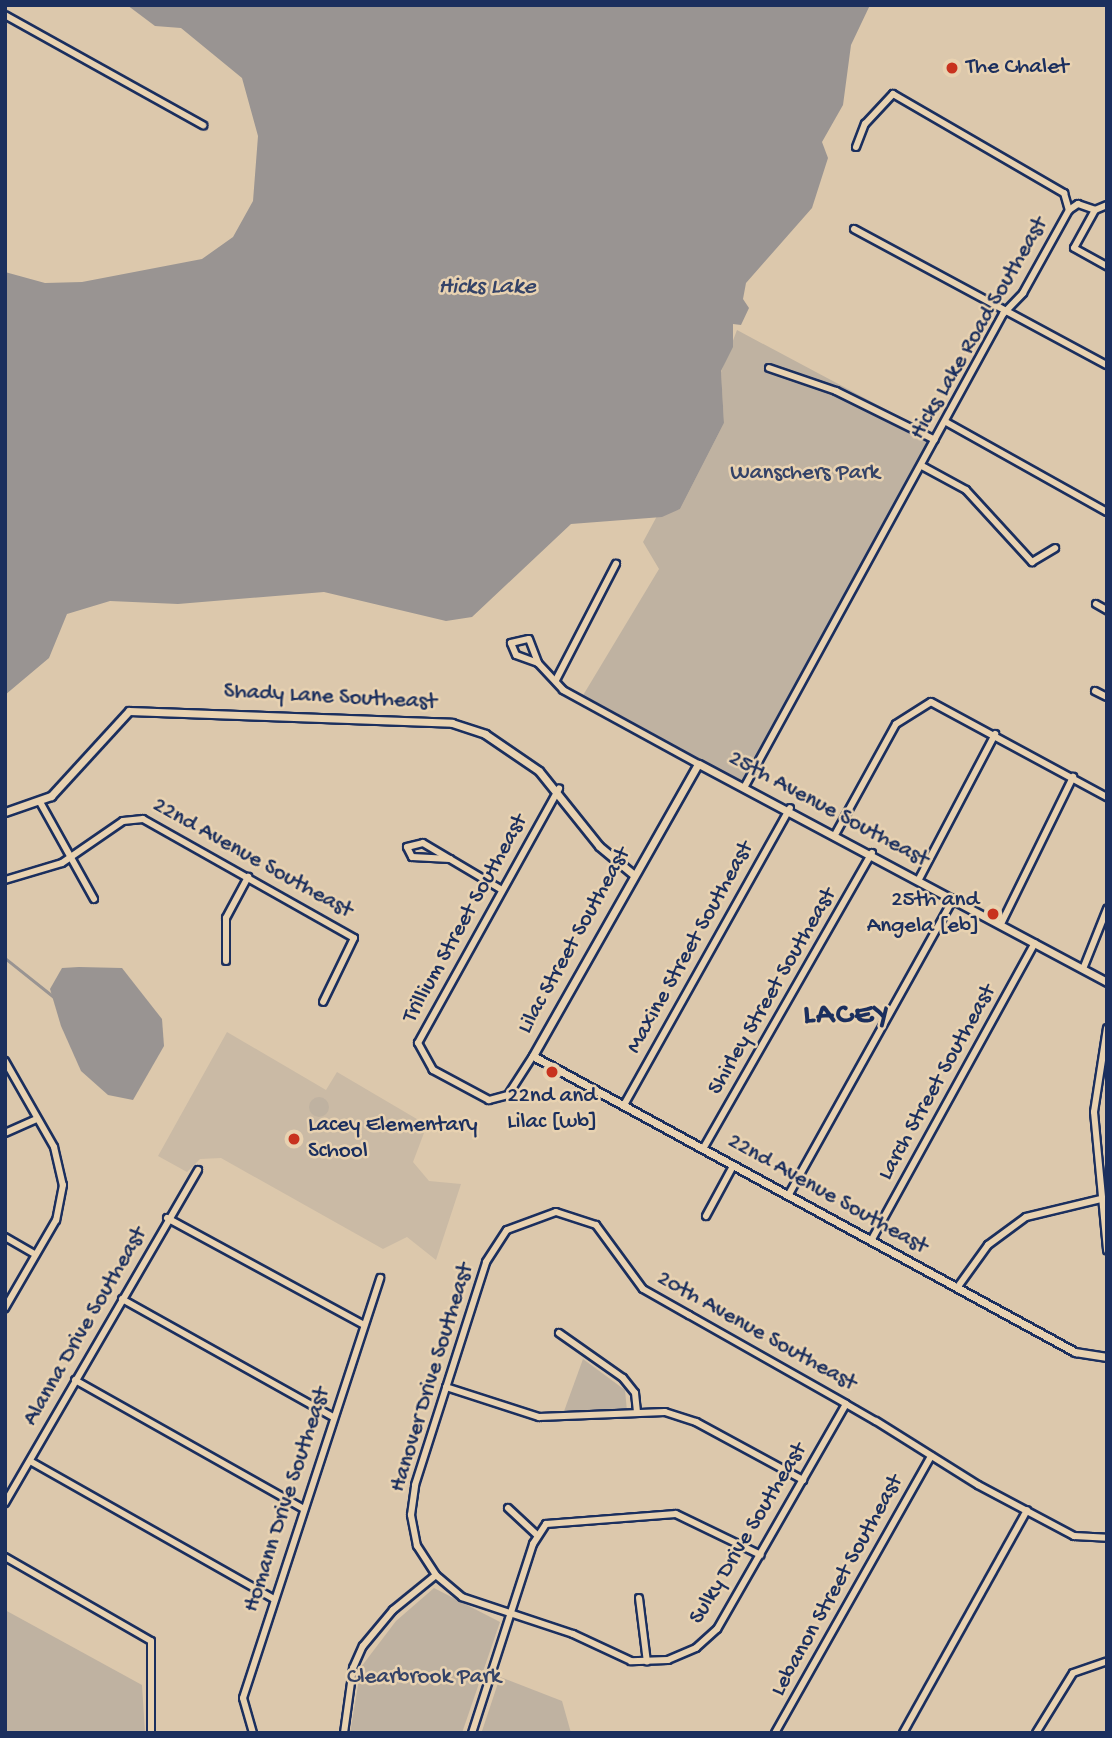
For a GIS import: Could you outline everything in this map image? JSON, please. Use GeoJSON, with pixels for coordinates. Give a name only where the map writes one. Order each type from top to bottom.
{"type":"FeatureCollection","features":[{"type":"Feature","properties":{"kind":"street"},"geometry":{"type":"LineString","coordinates":[[5,15],[203,125]]}},
{"type":"Feature","properties":{"kind":"street"},"geometry":{"type":"LineString","coordinates":[[856,146],[865,124],[893,94],[1064,194],[1069,210]]}},
{"type":"Feature","properties":{"kind":"street","name":"Hicks Lake Road Southeast"},"geometry":{"type":"LineString","coordinates":[[745,786],[1008,308],[1069,210],[1077,204],[1095,210]]}},
{"type":"Feature","properties":{"kind":"street"},"geometry":{"type":"LineString","coordinates":[[1107,205],[1095,210],[1074,248],[1107,266]]}},
{"type":"Feature","properties":{"kind":"street"},"geometry":{"type":"LineString","coordinates":[[854,229],[1008,308],[1107,365]]}},
{"type":"Feature","properties":{"kind":"street"},"geometry":{"type":"LineString","coordinates":[[769,368],[836,391],[935,440]]}},
{"type":"Feature","properties":{"kind":"street"},"geometry":{"type":"LineString","coordinates":[[946,422],[1107,512]]}},
{"type":"Feature","properties":{"kind":"street"},"geometry":{"type":"LineString","coordinates":[[922,466],[966,490],[1032,562],[1055,548]]}},
{"type":"Feature","properties":{"kind":"street"},"geometry":{"type":"LineString","coordinates":[[556,680],[616,565]]}},
{"type":"Feature","properties":{"kind":"street"},"geometry":{"type":"LineString","coordinates":[[1096,604],[1107,610]]}},
{"type":"Feature","properties":{"kind":"street","name":"25th Avenue Southeast"},"geometry":{"type":"LineString","coordinates":[[538,663],[529,639],[511,643],[516,655],[538,663],[573,696],[698,764],[790,808],[1107,982]]}},
{"type":"Feature","properties":{"kind":"street"},"geometry":{"type":"LineString","coordinates":[[1095,691],[1107,697]]}},
{"type":"Feature","properties":{"kind":"street"},"geometry":{"type":"LineString","coordinates":[[836,833],[905,713],[931,702],[995,734],[1107,797]]}},
{"type":"Feature","properties":{"kind":"street","name":"Shady Lane Southeast"},"geometry":{"type":"LineString","coordinates":[[5,812],[40,802],[68,780],[118,719],[139,709],[456,724],[503,746],[559,789],[599,846],[634,875]]}},
{"type":"Feature","properties":{"kind":"street"},"geometry":{"type":"LineString","coordinates":[[919,879],[995,734]]}},
{"type":"Feature","properties":{"kind":"street","name":"Lilac Street Southeast"},"geometry":{"type":"LineString","coordinates":[[464,1088],[499,1100],[533,1056],[698,764]]}},
{"type":"Feature","properties":{"kind":"street"},"geometry":{"type":"LineString","coordinates":[[1001,924],[1073,777]]}},
{"type":"Feature","properties":{"kind":"street","name":"Trillium Street Southeast"},"geometry":{"type":"LineString","coordinates":[[464,1088],[428,1066],[418,1039],[559,789]]}},
{"type":"Feature","properties":{"kind":"street"},"geometry":{"type":"LineString","coordinates":[[40,802],[94,899]]}},
{"type":"Feature","properties":{"kind":"street","name":"Maxine Street Southeast"},"geometry":{"type":"LineString","coordinates":[[624,1105],[790,808]]}},
{"type":"Feature","properties":{"kind":"street","name":"22nd Avenue Southeast"},"geometry":{"type":"LineString","coordinates":[[70,860],[130,817],[248,877],[354,938],[323,1002]]}},
{"type":"Feature","properties":{"kind":"street"},"geometry":{"type":"LineString","coordinates":[[450,859],[412,857],[407,847],[423,843],[450,859],[502,890]]}},
{"type":"Feature","properties":{"kind":"street","name":"Shirley Street Southeast"},"geometry":{"type":"LineString","coordinates":[[703,1149],[872,853]]}},
{"type":"Feature","properties":{"kind":"street"},"geometry":{"type":"LineString","coordinates":[[5,880],[70,860]]}},
{"type":"Feature","properties":{"kind":"street"},"geometry":{"type":"LineString","coordinates":[[226,961],[226,918],[248,877]]}},
{"type":"Feature","properties":{"kind":"street"},"geometry":{"type":"LineString","coordinates":[[788,1196],[954,898]]}},
{"type":"Feature","properties":{"kind":"street"},"geometry":{"type":"LineString","coordinates":[[1083,969],[1107,909]]}},
{"type":"Feature","properties":{"kind":"street","name":"Larch Street Southeast"},"geometry":{"type":"LineString","coordinates":[[871,1241],[1035,943]]}},
{"type":"Feature","properties":{"kind":"street"},"geometry":{"type":"LineString","coordinates":[[1107,1028],[1095,1093],[1107,1250]]}},
{"type":"Feature","properties":{"kind":"street","name":"22nd Avenue Southeast"},"geometry":{"type":"LineString","coordinates":[[533,1056],[1075,1352],[1107,1357]]}},
{"type":"Feature","properties":{"kind":"street"},"geometry":{"type":"LineString","coordinates":[[5,1061],[60,1160],[63,1185],[56,1220],[5,1308]]}},
{"type":"Feature","properties":{"kind":"street"},"geometry":{"type":"LineString","coordinates":[[5,1133],[36,1119]]}},
{"type":"Feature","properties":{"kind":"street"},"geometry":{"type":"LineString","coordinates":[[706,1216],[733,1166]]}},
{"type":"Feature","properties":{"kind":"street","name":"Alanna Drive Southeast"},"geometry":{"type":"LineString","coordinates":[[5,1503],[167,1218],[198,1170]]}},
{"type":"Feature","properties":{"kind":"street"},"geometry":{"type":"LineString","coordinates":[[957,1288],[988,1245],[1026,1217],[1101,1199]]}},
{"type":"Feature","properties":{"kind":"street","name":"Hanover Drive Southeast"},"geometry":{"type":"LineString","coordinates":[[584,1219],[543,1213],[498,1240],[446,1387],[411,1502],[417,1546],[436,1575],[462,1597],[510,1613],[622,1658]]}},
{"type":"Feature","properties":{"kind":"street"},"geometry":{"type":"LineString","coordinates":[[167,1218],[364,1325]]}},
{"type":"Feature","properties":{"kind":"street","name":"20th Avenue Southeast"},"geometry":{"type":"LineString","coordinates":[[584,1219],[614,1244],[636,1285],[1074,1536],[1107,1538]]}},
{"type":"Feature","properties":{"kind":"street"},"geometry":{"type":"LineString","coordinates":[[5,1237],[36,1254]]}},
{"type":"Feature","properties":{"kind":"street","name":"Homann Drive Southeast"},"geometry":{"type":"LineString","coordinates":[[253,1733],[243,1698],[380,1278]]}},
{"type":"Feature","properties":{"kind":"street"},"geometry":{"type":"LineString","coordinates":[[122,1299],[333,1418]]}},
{"type":"Feature","properties":{"kind":"street"},"geometry":{"type":"LineString","coordinates":[[559,1333],[623,1378],[635,1393],[637,1412]]}},
{"type":"Feature","properties":{"kind":"street"},"geometry":{"type":"LineString","coordinates":[[75,1380],[304,1509]]}},
{"type":"Feature","properties":{"kind":"street"},"geometry":{"type":"LineString","coordinates":[[446,1387],[539,1417],[637,1412],[696,1422],[803,1480]]}},
{"type":"Feature","properties":{"kind":"street","name":"Sulky Drive Southeast"},"geometry":{"type":"LineString","coordinates":[[622,1658],[647,1662],[687,1653],[707,1640],[761,1555],[846,1404]]}},
{"type":"Feature","properties":{"kind":"street","name":"Lebanon Street Southeast"},"geometry":{"type":"LineString","coordinates":[[775,1733],[932,1456]]}},
{"type":"Feature","properties":{"kind":"street"},"geometry":{"type":"LineString","coordinates":[[30,1461],[274,1599]]}},
{"type":"Feature","properties":{"kind":"street"},"geometry":{"type":"LineString","coordinates":[[508,1508],[537,1535]]}},
{"type":"Feature","properties":{"kind":"street"},"geometry":{"type":"LineString","coordinates":[[903,1733],[1027,1510]]}},
{"type":"Feature","properties":{"kind":"street"},"geometry":{"type":"LineString","coordinates":[[472,1733],[537,1535],[546,1524],[567,1518],[676,1514],[761,1555]]}},
{"type":"Feature","properties":{"kind":"street"},"geometry":{"type":"LineString","coordinates":[[5,1557],[151,1641],[151,1733]]}},
{"type":"Feature","properties":{"kind":"street"},"geometry":{"type":"LineString","coordinates":[[344,1733],[353,1668],[363,1646],[393,1610],[436,1575]]}},
{"type":"Feature","properties":{"kind":"street"},"geometry":{"type":"LineString","coordinates":[[639,1598],[647,1662]]}},
{"type":"Feature","properties":{"kind":"street"},"geometry":{"type":"LineString","coordinates":[[1036,1733],[1073,1672],[1107,1661]]}},
{"type":"Feature","properties":{"kind":"shaded area","name":"Lacey Elementary School"},"geometry":{"type":"Polygon","coordinates":[[[227,1032],[326,1090],[337,1072],[427,1125],[413,1162],[429,1181],[461,1184],[436,1260],[407,1237],[383,1249],[221,1158],[200,1159],[187,1172],[158,1156],[227,1032]]]}},
{"type":"Feature","properties":{"kind":"green space","name":"Wanschers Park"},"geometry":{"type":"Polygon","coordinates":[[[737,330],[934,435],[741,783],[582,697],[659,569],[643,542],[657,516],[680,509],[724,423],[721,372],[737,330]]]}},
{"type":"Feature","properties":{"kind":"green space"},"geometry":{"type":"Polygon","coordinates":[[[319,1097],[326,1100],[329,1107],[326,1114],[319,1117],[312,1114],[309,1107],[312,1100],[319,1097]]]}},
{"type":"Feature","properties":{"kind":"green space"},"geometry":{"type":"Polygon","coordinates":[[[583,1359],[625,1390],[627,1411],[563,1414],[583,1359]]]}},
{"type":"Feature","properties":{"kind":"green space","name":"Clearbrook Park"},"geometry":{"type":"Polygon","coordinates":[[[434,1588],[500,1622],[462,1733],[350,1733],[361,1667],[396,1621],[434,1588]]]}},
{"type":"Feature","properties":{"kind":"green space"},"geometry":{"type":"Polygon","coordinates":[[[5,1610],[142,1685],[145,1733],[5,1733],[5,1610]]]}},
{"type":"Feature","properties":{"kind":"green space"},"geometry":{"type":"Polygon","coordinates":[[[500,1677],[562,1701],[571,1733],[482,1731],[500,1677]]]}},
{"type":"Feature","properties":{"kind":"water","name":"Hicks Lake"},"geometry":{"type":"Polygon","coordinates":[[[127,5],[870,5],[851,45],[843,105],[822,142],[828,158],[812,208],[746,283],[743,299],[749,308],[741,325],[733,324],[733,347],[721,371],[724,423],[680,509],[662,517],[571,524],[472,617],[446,621],[324,592],[178,604],[110,601],[67,614],[49,658],[5,695],[5,272],[45,283],[82,282],[202,259],[233,237],[253,201],[258,136],[242,78],[181,28],[155,26],[127,5]]]}},
{"type":"Feature","properties":{"kind":"water"},"geometry":{"type":"Polygon","coordinates":[[[62,968],[122,968],[162,1019],[164,1046],[133,1100],[108,1095],[81,1071],[61,1026],[50,989],[62,968]]]}},
{"type":"Feature","properties":{"kind":"waterway"},"geometry":{"type":"LineString","coordinates":[[5,958],[54,997]]}},
{"type":"Feature","properties":{"kind":"place","name":"The Chalet"},"geometry":{"type":"Point","coordinates":[952,68]}},
{"type":"Feature","properties":{"kind":"place","name":"25th and Angela [eb]"},"geometry":{"type":"Point","coordinates":[993,914]}},
{"type":"Feature","properties":{"kind":"place","name":"22nd and Lilac [wb]"},"geometry":{"type":"Point","coordinates":[552,1072]}},
{"type":"Feature","properties":{"kind":"place","name":"Lacey Elementary School"},"geometry":{"type":"Point","coordinates":[294,1139]}},
{"type":"Feature","properties":{"kind":"district","name":"LACEY"},"geometry":{"type":"Point","coordinates":[847,1017]}}]}
